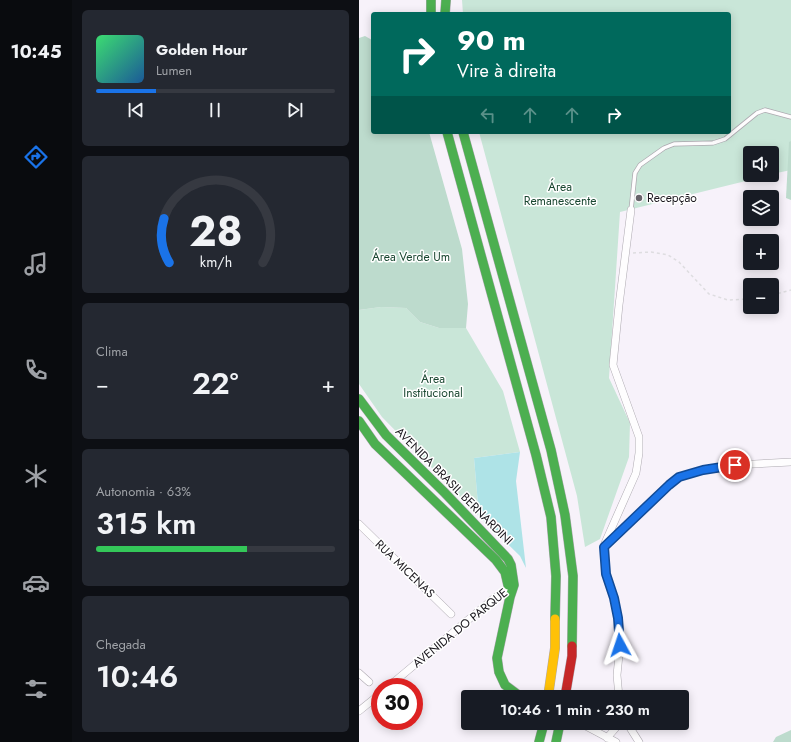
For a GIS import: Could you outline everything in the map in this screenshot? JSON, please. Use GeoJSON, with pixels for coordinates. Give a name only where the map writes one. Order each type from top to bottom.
{"type":"FeatureCollection","features":[{"type":"Feature","properties":{"kind":"main road"},"geometry":{"type":"LineString","coordinates":[[431,0],[431,12]]}},
{"type":"Feature","properties":{"kind":"main road"},"geometry":{"type":"LineString","coordinates":[[445,12],[446,0]]}},
{"type":"Feature","properties":{"kind":"main road"},"geometry":{"type":"LineString","coordinates":[[448,134],[536,455],[551,517],[556,576],[555,648],[549,690]]}},
{"type":"Feature","properties":{"kind":"main road"},"geometry":{"type":"LineString","coordinates":[[464,134],[551,450],[565,515],[573,576],[572,656],[566,690]]}},
{"type":"Feature","properties":{"kind":"main road","name":"AVENIDA BRASIL BERNARDINI"},"geometry":{"type":"LineString","coordinates":[[359,399],[386,435],[502,551],[511,565],[511,590],[497,658],[499,672],[505,685],[512,690]]}},
{"type":"Feature","properties":{"kind":"main road","name":"AVENIDA BRASIL BERNARDINI"},"geometry":{"type":"LineString","coordinates":[[359,421],[375,444],[496,560],[505,572],[511,590]]}},
{"type":"Feature","properties":{"kind":"main road"},"geometry":{"type":"LineString","coordinates":[[539,742],[542,730]]}},
{"type":"Feature","properties":{"kind":"main road"},"geometry":{"type":"LineString","coordinates":[[556,742],[559,730]]}},
{"type":"Feature","properties":{"kind":"street"},"geometry":{"type":"LineString","coordinates":[[618,690],[617,675],[620,645],[618,618],[614,598],[606,574],[604,547],[636,474],[639,452],[639,437],[613,365],[631,210]]}},
{"type":"Feature","properties":{"kind":"street"},"geometry":{"type":"LineString","coordinates":[[604,547],[679,477],[703,470],[735,465],[791,462]]}},
{"type":"Feature","properties":{"kind":"street","name":"RUA MICENAS"},"geometry":{"type":"LineString","coordinates":[[360,528],[451,614]]}},
{"type":"Feature","properties":{"kind":"street","name":"AVENIDA DO PARQUE"},"geometry":{"type":"LineString","coordinates":[[399,678],[493,599],[511,590]]}},
{"type":"Feature","properties":{"kind":"street"},"geometry":{"type":"LineString","coordinates":[[359,673],[369,682]]}},
{"type":"Feature","properties":{"kind":"street"},"geometry":{"type":"LineString","coordinates":[[359,711],[371,701]]}},
{"type":"Feature","properties":{"kind":"street"},"geometry":{"type":"LineString","coordinates":[[593,730],[616,742]]}},
{"type":"Feature","properties":{"kind":"street"},"geometry":{"type":"LineString","coordinates":[[607,738],[614,730]]}},
{"type":"Feature","properties":{"kind":"street"},"geometry":{"type":"LineString","coordinates":[[631,730],[639,742]]}},
{"type":"Feature","properties":{"kind":"lane"},"geometry":{"type":"LineString","coordinates":[[731,134],[757,112],[765,110],[791,117]]}},
{"type":"Feature","properties":{"kind":"lane"},"geometry":{"type":"LineString","coordinates":[[631,210],[635,173],[640,165],[664,148],[674,144],[713,143],[725,139],[731,134]]}},
{"type":"Feature","properties":{"kind":"path"},"geometry":{"type":"LineString","coordinates":[[625,253],[651,252],[668,255],[679,262],[709,294],[728,300],[743,300]]}},
{"type":"Feature","properties":{"kind":"path"},"geometry":{"type":"LineString","coordinates":[[779,293],[791,290]]}},
{"type":"Feature","properties":{"kind":"green space","name":"Área Remanescente"},"geometry":{"type":"Polygon","coordinates":[[[462,0],[791,0],[791,170],[779,173],[779,146],[743,146],[743,182],[620,212],[609,378],[630,423],[629,457],[600,539],[585,547],[577,496],[480,134],[731,134],[731,12],[463,12],[462,0]]]}},
{"type":"Feature","properties":{"kind":"green space","name":"Área Verde Um"},"geometry":{"type":"Polygon","coordinates":[[[365,36],[371,39],[371,134],[430,134],[462,249],[468,304],[466,328],[439,328],[420,322],[406,308],[381,307],[359,310],[359,38],[365,36]]]}},
{"type":"Feature","properties":{"kind":"green space"},"geometry":{"type":"Polygon","coordinates":[[[791,141],[791,200],[786,198],[789,142],[791,141]]]}},
{"type":"Feature","properties":{"kind":"green space","name":"Área Institucional"},"geometry":{"type":"Polygon","coordinates":[[[381,307],[406,308],[420,322],[439,328],[466,328],[503,391],[520,452],[474,458],[479,516],[382,417],[359,384],[359,310],[381,307]]]}},
{"type":"Feature","properties":{"kind":"green space"},"geometry":{"type":"Polygon","coordinates":[[[791,730],[791,742],[773,742],[776,737],[791,730]]]}},
{"type":"Feature","properties":{"kind":"water"},"geometry":{"type":"Polygon","coordinates":[[[520,452],[516,481],[526,568],[520,556],[479,516],[474,458],[520,452]]]}},
{"type":"Feature","properties":{"kind":"building","name":"Recepção"},"geometry":{"type":"Polygon","coordinates":[[[637,194],[643,195],[642,201],[636,201],[637,194]]]}},
{"type":"Feature","properties":{"kind":"traffic: fast"},"geometry":{"type":"LineString","coordinates":[[431,0],[431,12]]}},
{"type":"Feature","properties":{"kind":"traffic: fast"},"geometry":{"type":"LineString","coordinates":[[445,12],[446,0]]}},
{"type":"Feature","properties":{"kind":"traffic: fast"},"geometry":{"type":"LineString","coordinates":[[448,134],[536,455],[551,517],[556,576],[555,619]]}},
{"type":"Feature","properties":{"kind":"traffic: fast"},"geometry":{"type":"LineString","coordinates":[[464,134],[551,450],[565,515],[573,576],[572,646]]}},
{"type":"Feature","properties":{"kind":"traffic: fast"},"geometry":{"type":"LineString","coordinates":[[359,399],[386,435],[444,492],[508,559],[511,565],[514,585],[497,658],[499,672],[505,685],[512,690]]}},
{"type":"Feature","properties":{"kind":"traffic: fast"},"geometry":{"type":"LineString","coordinates":[[359,421],[375,444],[496,560],[505,572],[508,585]]}},
{"type":"Feature","properties":{"kind":"traffic: fast"},"geometry":{"type":"LineString","coordinates":[[539,742],[542,730]]}},
{"type":"Feature","properties":{"kind":"traffic: fast"},"geometry":{"type":"LineString","coordinates":[[556,742],[559,730]]}},
{"type":"Feature","properties":{"kind":"traffic: slow"},"geometry":{"type":"LineString","coordinates":[[549,690],[555,648],[555,619]]}},
{"type":"Feature","properties":{"kind":"traffic: jam"},"geometry":{"type":"LineString","coordinates":[[566,690],[572,656],[572,646]]}},
{"type":"Feature","properties":{"kind":"place","name":"Recepção"},"geometry":{"type":"Point","coordinates":[639,198]}},
{"type":"Feature","properties":{"kind":"route"},"geometry":{"type":"LineString","coordinates":[[620,645],[618,618],[614,598],[606,574],[604,547],[679,477],[703,470],[735,465]]}}]}
